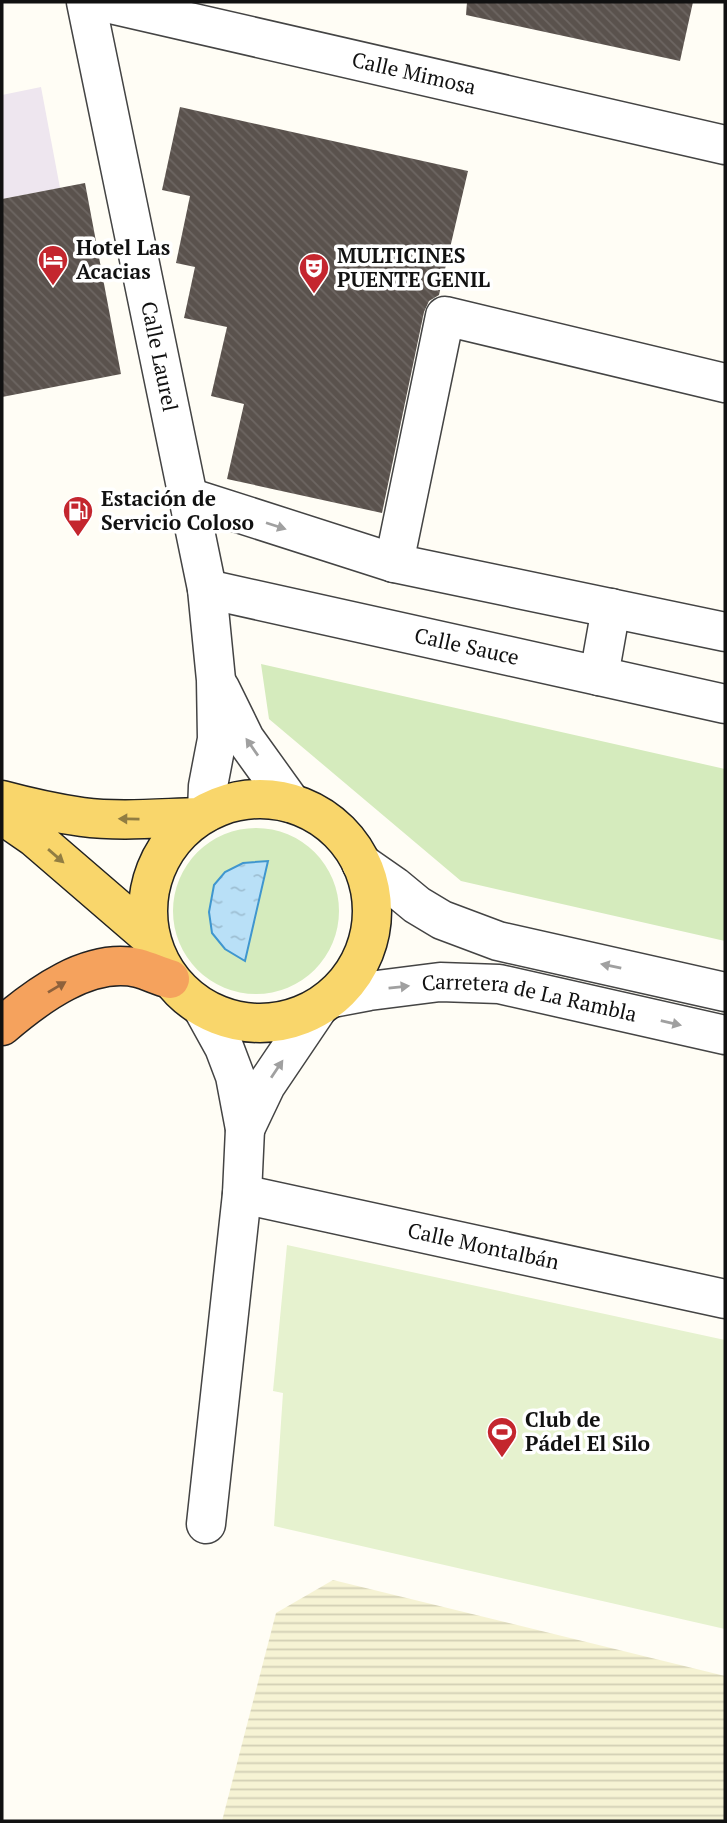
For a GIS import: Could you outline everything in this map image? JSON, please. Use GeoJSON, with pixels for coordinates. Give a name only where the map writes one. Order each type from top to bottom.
{"type":"FeatureCollection","features":[{"type":"Feature","properties":{"kind":"highway"},"geometry":{"type":"LineString","coordinates":[[2,1026],[57,986],[87,971],[111,966],[138,968],[170,979]]}},
{"type":"Feature","properties":{"kind":"main road"},"geometry":{"type":"LineString","coordinates":[[2,800],[84,817],[132,819],[202,814],[233,802],[262,799],[291,803],[313,812],[333,825],[348,842],[362,863],[372,898],[370,936],[356,970],[325,1003],[281,1023],[241,1023],[203,1009],[185,996],[170,979],[157,959],[150,937],[147,903],[155,869],[173,840],[202,814]]}},
{"type":"Feature","properties":{"kind":"main road"},"geometry":{"type":"LineString","coordinates":[[2,815],[34,837],[150,937]]}},
{"type":"Feature","properties":{"kind":"street","name":"Calle Laurel"},"geometry":{"type":"LineString","coordinates":[[86,2],[207,589],[216,680],[217,739],[202,814]]}},
{"type":"Feature","properties":{"kind":"street","name":"Calle Mimosa"},"geometry":{"type":"LineString","coordinates":[[102,2],[725,145]]}},
{"type":"Feature","properties":{"kind":"street"},"geometry":{"type":"LineString","coordinates":[[394,564],[444,316],[725,383]]}},
{"type":"Feature","properties":{"kind":"street"},"geometry":{"type":"LineString","coordinates":[[188,497],[394,564],[725,632]]}},
{"type":"Feature","properties":{"kind":"street","name":"Calle Sauce"},"geometry":{"type":"LineString","coordinates":[[207,589],[725,705]]}},
{"type":"Feature","properties":{"kind":"street"},"geometry":{"type":"LineString","coordinates":[[600,676],[611,608]]}},
{"type":"Feature","properties":{"kind":"street"},"geometry":{"type":"LineString","coordinates":[[216,680],[245,738],[291,803]]}},
{"type":"Feature","properties":{"kind":"street","name":"Carretera de La Rambla"},"geometry":{"type":"LineString","coordinates":[[362,863],[417,905],[442,920],[498,941],[725,992]]}},
{"type":"Feature","properties":{"kind":"street","name":"Carretera de La Rambla"},"geometry":{"type":"LineString","coordinates":[[325,1003],[369,990],[440,982],[499,984],[725,1035]]}},
{"type":"Feature","properties":{"kind":"street"},"geometry":{"type":"LineString","coordinates":[[245,1129],[266,1085],[325,1003]]}},
{"type":"Feature","properties":{"kind":"street"},"geometry":{"type":"LineString","coordinates":[[203,1009],[224,1047],[235,1076],[245,1129],[242,1194],[206,1524]]}},
{"type":"Feature","properties":{"kind":"street","name":"Calle Montalbán"},"geometry":{"type":"LineString","coordinates":[[242,1194],[725,1299]]}},
{"type":"Feature","properties":{"kind":"shaded area"},"geometry":{"type":"Polygon","coordinates":[[[41,87],[60,188],[2,199],[2,95],[41,87]]]}},
{"type":"Feature","properties":{"kind":"shaded area"},"geometry":{"type":"Polygon","coordinates":[[[333,1580],[725,1676],[725,1821],[222,1821],[276,1613],[333,1580]]]}},
{"type":"Feature","properties":{"kind":"green space"},"geometry":{"type":"Polygon","coordinates":[[[261,664],[725,769],[725,941],[461,881],[269,719],[261,664]]]}},
{"type":"Feature","properties":{"kind":"green space"},"geometry":{"type":"Polygon","coordinates":[[[256,828],[288,834],[315,852],[333,879],[339,911],[333,943],[315,970],[288,988],[256,994],[224,988],[197,970],[179,943],[173,911],[179,879],[197,852],[224,834],[256,828]]]}},
{"type":"Feature","properties":{"kind":"green space","name":"Club de Pádel El Silo"},"geometry":{"type":"Polygon","coordinates":[[[287,1245],[725,1340],[725,1629],[274,1526],[283,1393],[273,1391],[287,1245]]]}},
{"type":"Feature","properties":{"kind":"water"},"geometry":{"type":"Polygon","coordinates":[[[268,861],[245,961],[225,949],[212,933],[209,912],[214,885],[225,872],[243,863],[268,861]]]}},
{"type":"Feature","properties":{"kind":"building"},"geometry":{"type":"Polygon","coordinates":[[[467,2],[693,2],[680,61],[466,15],[467,2]]]}},
{"type":"Feature","properties":{"kind":"building","name":"MULTICINES PUENTE GENIL"},"geometry":{"type":"Polygon","coordinates":[[[180,107],[468,171],[439,295],[429,301],[424,312],[382,513],[227,479],[244,404],[211,396],[227,327],[184,318],[195,267],[176,263],[190,196],[162,190],[180,107]]]}},
{"type":"Feature","properties":{"kind":"building","name":"Hotel Las Acacias"},"geometry":{"type":"Polygon","coordinates":[[[85,183],[121,374],[2,397],[2,199],[85,183]]]}},
{"type":"Feature","properties":{"kind":"place","name":"Hotel Las Acacias"},"geometry":{"type":"Point","coordinates":[53,287]}},
{"type":"Feature","properties":{"kind":"place","name":"MULTICINES PUENTE GENIL"},"geometry":{"type":"Point","coordinates":[314,295]}},
{"type":"Feature","properties":{"kind":"place","name":"Estación de Servicio Coloso"},"geometry":{"type":"Point","coordinates":[78,538]}},
{"type":"Feature","properties":{"kind":"place","name":"Club de Pádel El Silo"},"geometry":{"type":"Point","coordinates":[502,1459]}}]}
